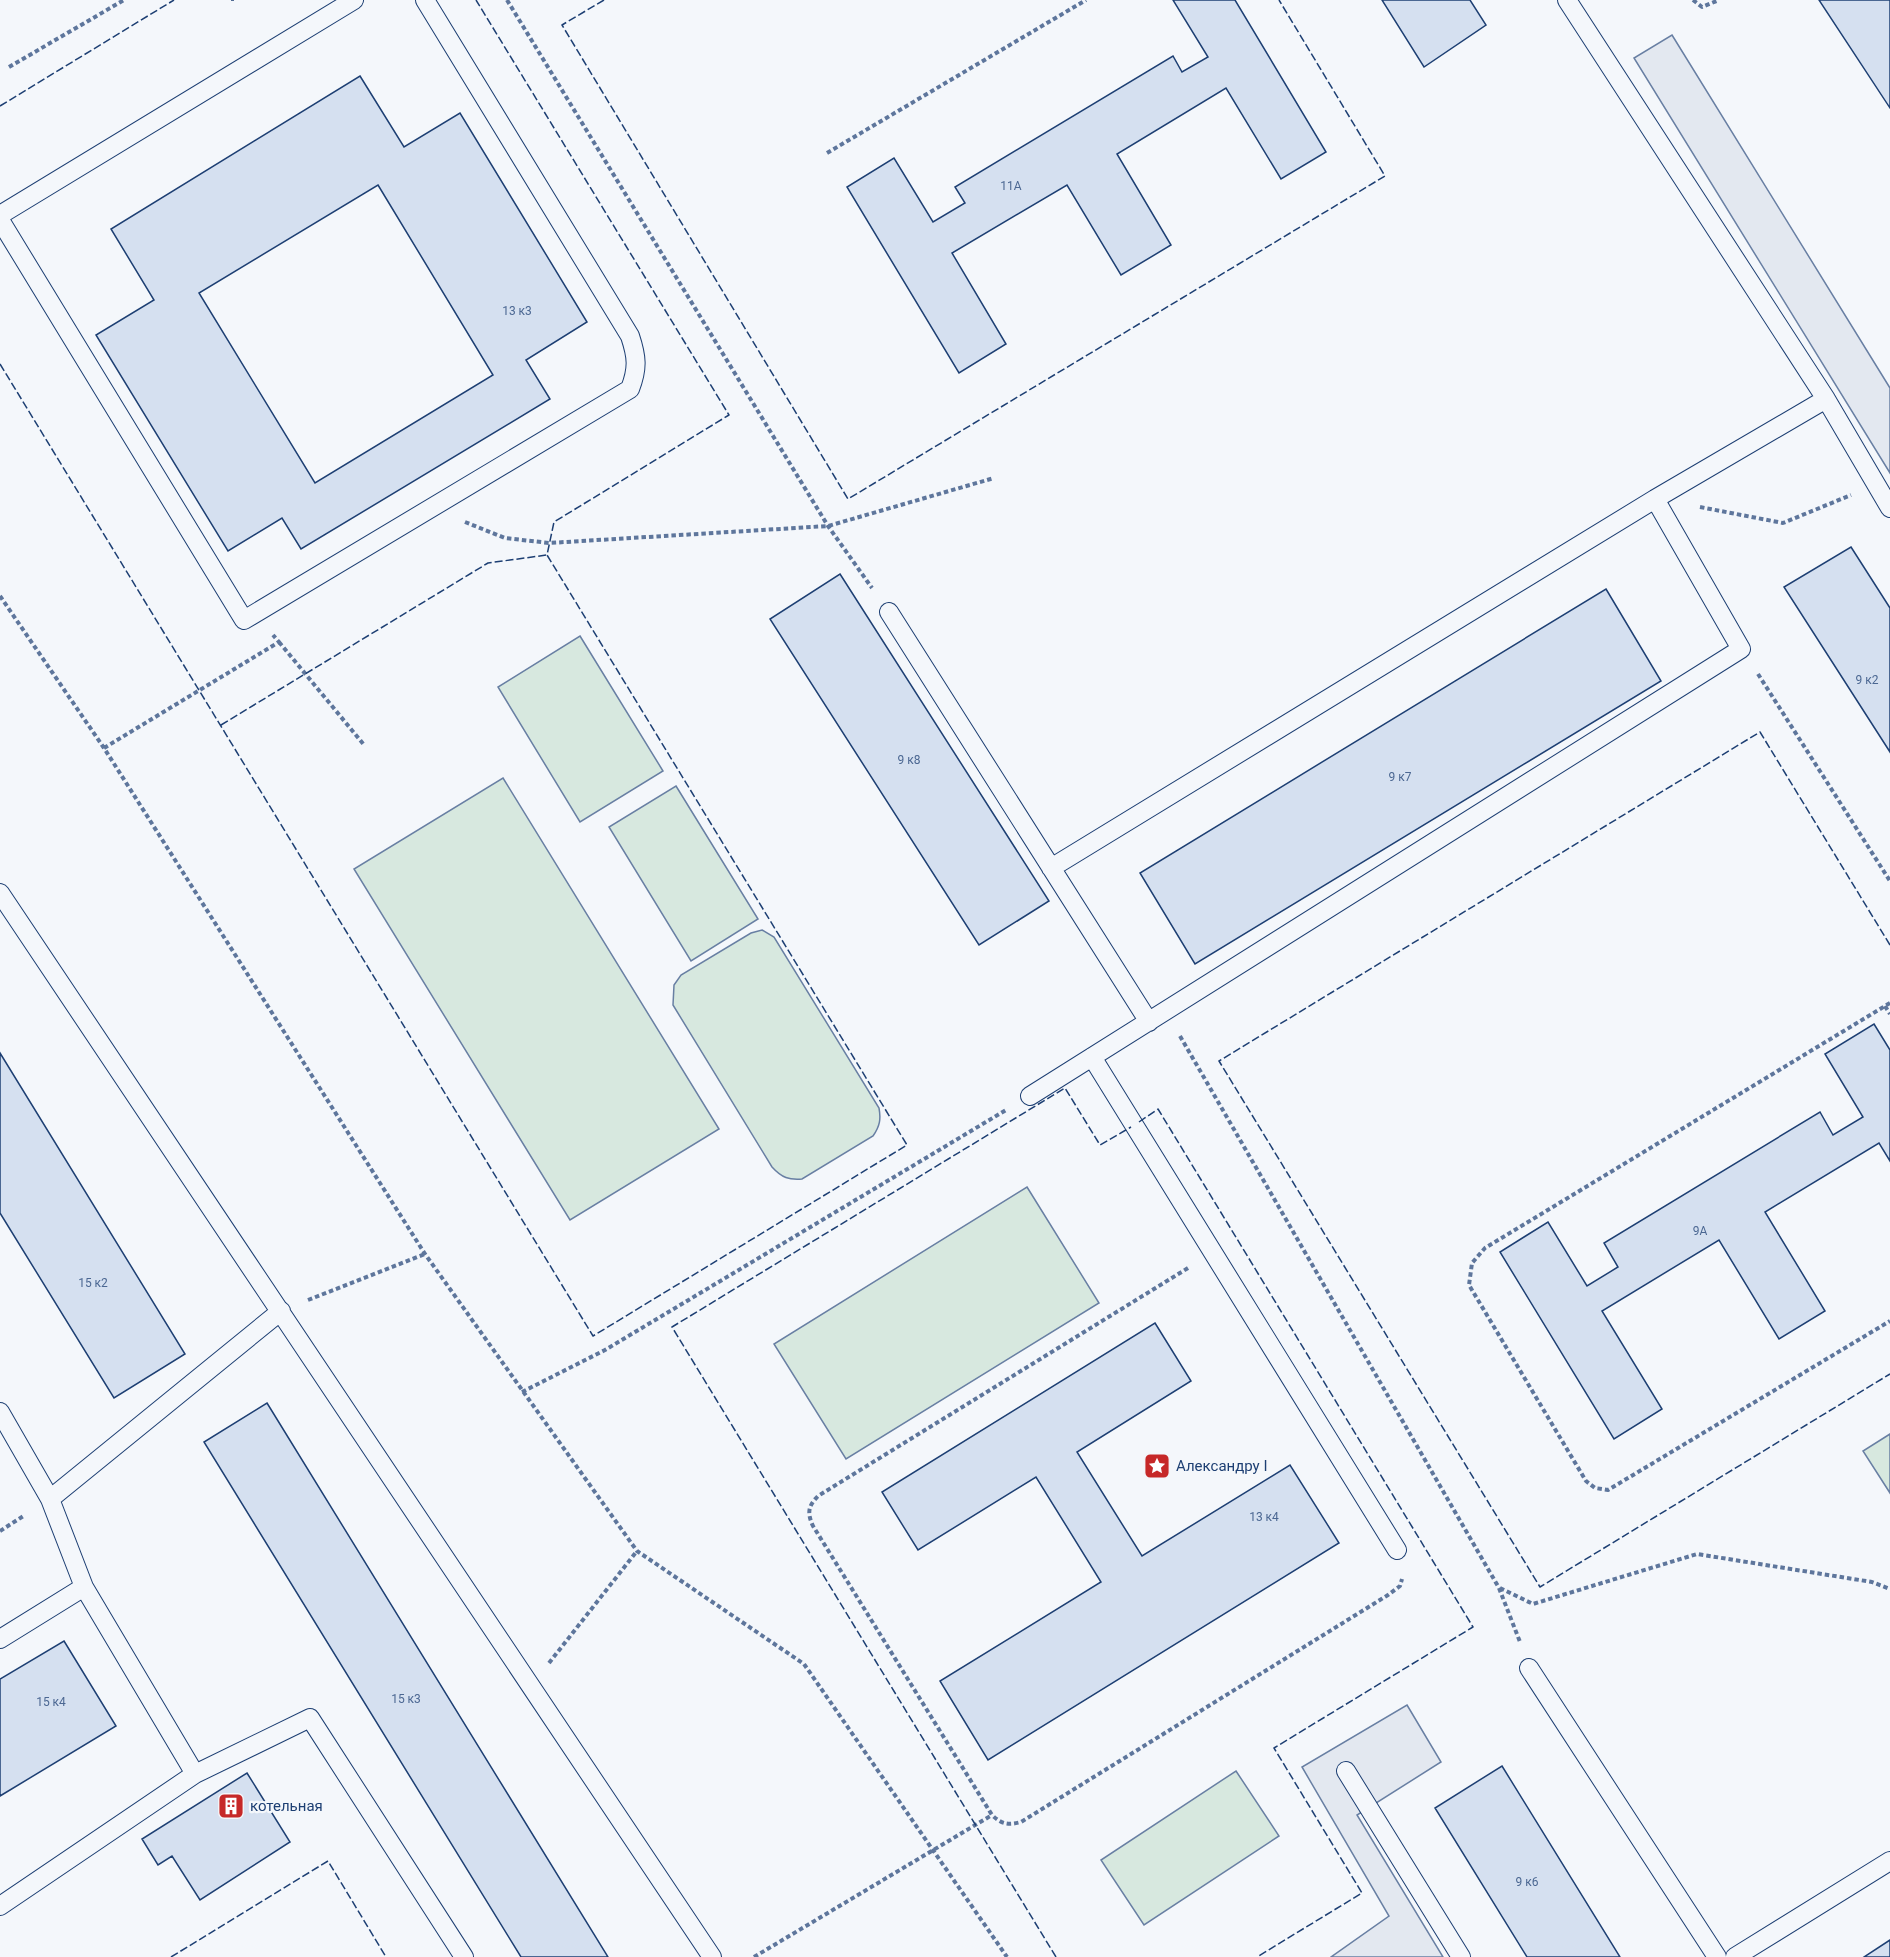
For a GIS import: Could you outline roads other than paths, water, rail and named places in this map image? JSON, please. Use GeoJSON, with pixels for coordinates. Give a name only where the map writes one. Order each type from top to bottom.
{"type":"FeatureCollection","features":[{"type":"Feature","properties":{"kind":"lane"},"geometry":{"type":"LineString","coordinates":[[354,0],[0,218],[244,620],[630,389],[636,372],[638,359],[630,336],[426,0]]}},
{"type":"Feature","properties":{"kind":"lane"},"geometry":{"type":"LineString","coordinates":[[1567,0],[1826,399],[1890,508]]}},
{"type":"Feature","properties":{"kind":"lane"},"geometry":{"type":"LineString","coordinates":[[1051,868],[1655,499],[1826,399]]}},
{"type":"Feature","properties":{"kind":"lane"},"geometry":{"type":"LineString","coordinates":[[1030,1096],[1741,649],[1655,499]]}},
{"type":"Feature","properties":{"kind":"lane"},"geometry":{"type":"LineString","coordinates":[[889,612],[1149,1022]]}},
{"type":"Feature","properties":{"kind":"lane"},"geometry":{"type":"LineString","coordinates":[[0,893],[712,1957]]}},
{"type":"Feature","properties":{"kind":"lane"},"geometry":{"type":"LineString","coordinates":[[1092,1057],[1397,1550]]}},
{"type":"Feature","properties":{"kind":"lane"},"geometry":{"type":"LineString","coordinates":[[50,1499],[281,1311]]}},
{"type":"Feature","properties":{"kind":"lane"},"geometry":{"type":"LineString","coordinates":[[0,1412],[50,1499],[84,1587],[195,1774]]}},
{"type":"Feature","properties":{"kind":"lane"},"geometry":{"type":"LineString","coordinates":[[0,1639],[84,1587]]}},
{"type":"Feature","properties":{"kind":"lane"},"geometry":{"type":"LineString","coordinates":[[1529,1668],[1718,1957]]}},
{"type":"Feature","properties":{"kind":"lane"},"geometry":{"type":"LineString","coordinates":[[0,1906],[195,1774],[310,1718],[464,1957]]}},
{"type":"Feature","properties":{"kind":"lane"},"geometry":{"type":"LineString","coordinates":[[1346,1771],[1461,1957]]}},
{"type":"Feature","properties":{"kind":"lane"},"geometry":{"type":"LineString","coordinates":[[1736,1957],[1890,1861]]}},
{"type":"Feature","properties":{"kind":"place","name":"Александру I"},"geometry":{"type":"Point","coordinates":[1157,1466]}},
{"type":"Feature","properties":{"kind":"place","name":"котельная"},"geometry":{"type":"Point","coordinates":[231,1806]}}]}
